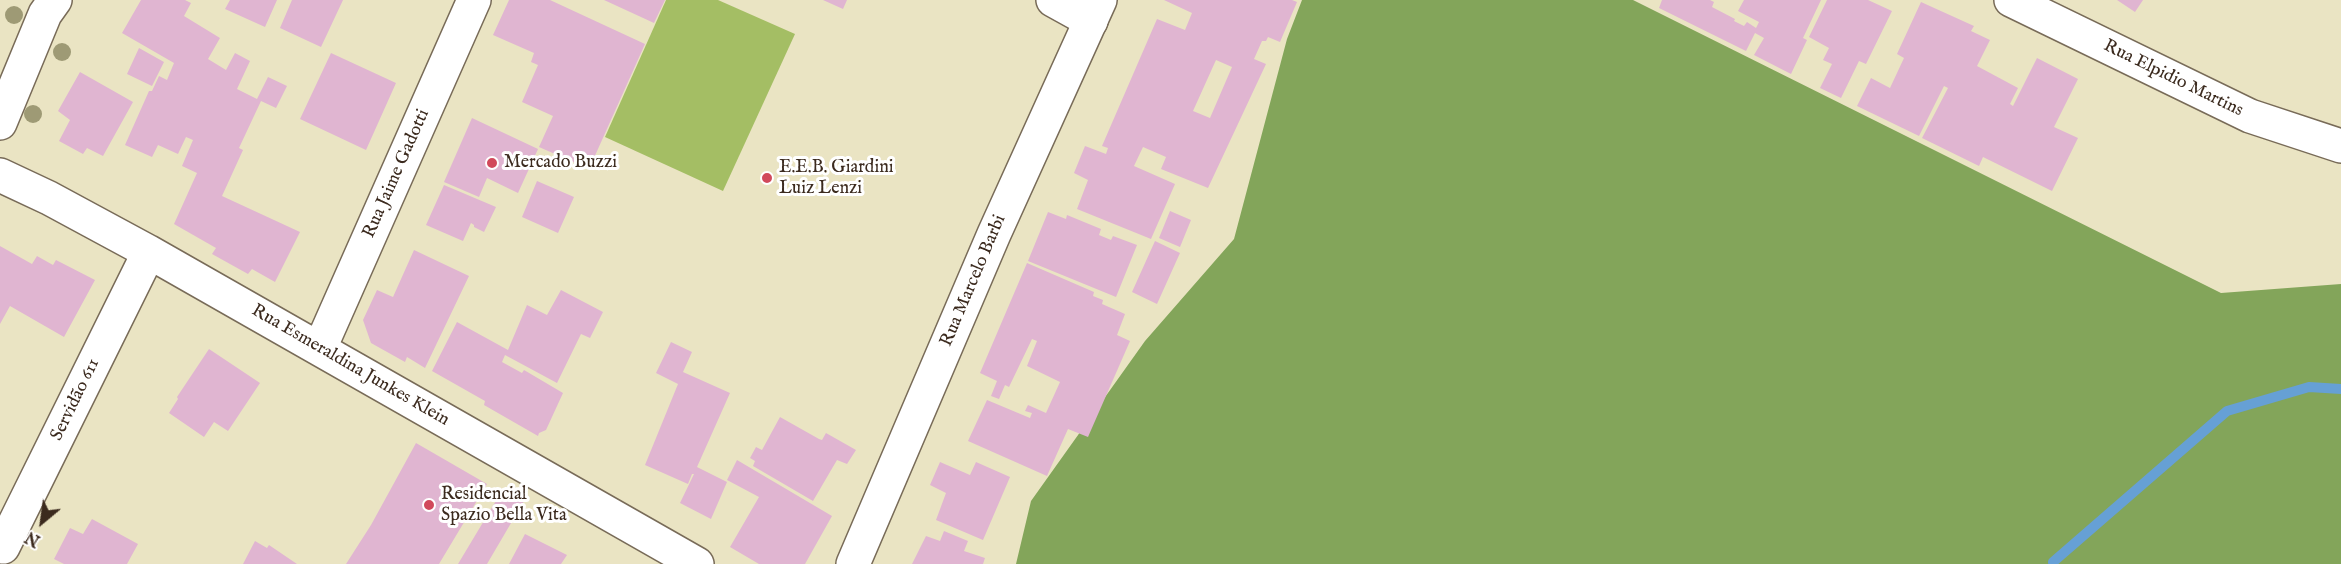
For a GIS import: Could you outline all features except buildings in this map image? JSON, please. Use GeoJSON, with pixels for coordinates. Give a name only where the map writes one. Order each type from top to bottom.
{"type":"FeatureCollection","features":[{"type":"Feature","properties":{"kind":"street"},"geometry":{"type":"LineString","coordinates":[[0,123],[45,14],[55,0]]}},
{"type":"Feature","properties":{"kind":"street","name":"Rua Jaime Gadotti"},"geometry":{"type":"LineString","coordinates":[[320,348],[474,0]]}},
{"type":"Feature","properties":{"kind":"street"},"geometry":{"type":"LineString","coordinates":[[1053,0],[1095,10]]}},
{"type":"Feature","properties":{"kind":"street","name":"Rua Elpidio Martins"},"geometry":{"type":"LineString","coordinates":[[2011,0],[2250,116],[2341,146]]}},
{"type":"Feature","properties":{"kind":"street","name":"Rua Marcelo Barbi"},"geometry":{"type":"LineString","coordinates":[[853,564],[994,234],[1095,10]]}},
{"type":"Feature","properties":{"kind":"street","name":"Rua Esmeraldina Junkes Klein"},"geometry":{"type":"LineString","coordinates":[[0,175],[49,198],[149,252],[697,564]]}},
{"type":"Feature","properties":{"kind":"street","name":"Servidão 611"},"geometry":{"type":"LineString","coordinates":[[3,548],[149,252]]}},
{"type":"Feature","properties":{"kind":"green space"},"geometry":{"type":"Polygon","coordinates":[[[666,0],[718,0],[795,34],[723,191],[605,137],[666,0]]]}},
{"type":"Feature","properties":{"kind":"green space"},"geometry":{"type":"Polygon","coordinates":[[[1302,0],[1633,0],[2221,293],[2341,284],[2341,564],[1016,564],[1031,501],[1145,341],[1234,239],[1287,39],[1302,0]]]}},
{"type":"Feature","properties":{"kind":"waterway"},"geometry":{"type":"LineString","coordinates":[[2053,562],[2227,411],[2309,387],[2341,389]]}},
{"type":"Feature","properties":{"kind":"place","name":"Mercado Buzzi"},"geometry":{"type":"Point","coordinates":[492,163]}},
{"type":"Feature","properties":{"kind":"place","name":"E.E.B. Giardini Luiz Lenzi"},"geometry":{"type":"Point","coordinates":[767,178]}},
{"type":"Feature","properties":{"kind":"place","name":"Residencial Spazio Bella Vita"},"geometry":{"type":"Point","coordinates":[429,505]}}]}
